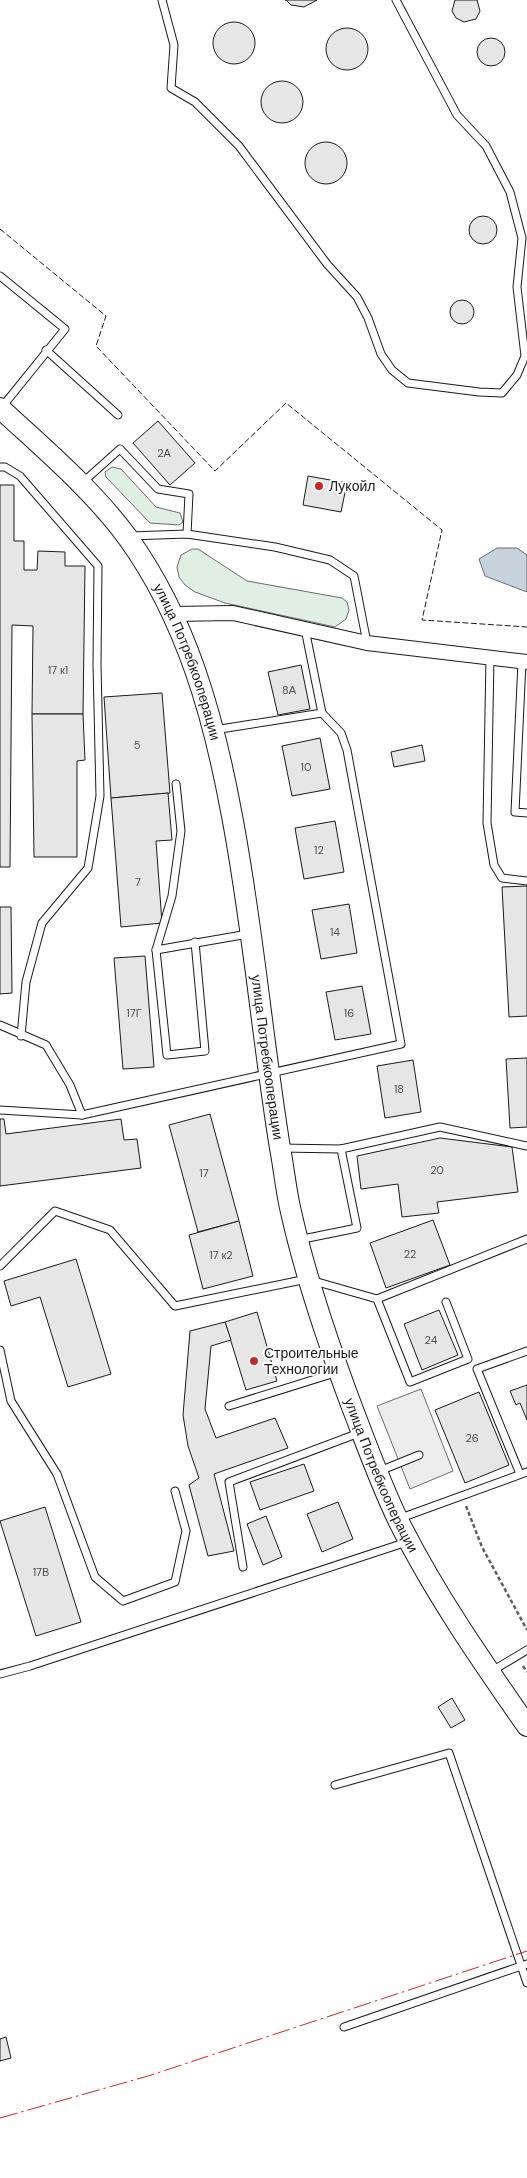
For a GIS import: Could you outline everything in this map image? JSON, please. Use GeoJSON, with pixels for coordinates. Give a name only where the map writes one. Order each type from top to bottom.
{"type":"FeatureCollection","features":[{"type":"Feature","properties":{"kind":"main road","name":"улица Потребкооперации"},"geometry":{"type":"LineString","coordinates":[[0,409],[81,483],[127,536],[174,614],[195,668],[213,730],[236,838],[280,1148],[290,1209],[308,1279],[339,1372],[377,1472],[398,1519],[439,1594],[527,1726]]}},
{"type":"Feature","properties":{"kind":"street"},"geometry":{"type":"LineString","coordinates":[[174,614],[233,613],[367,643],[524,662]]}},
{"type":"Feature","properties":{"kind":"lane"},"geometry":{"type":"LineString","coordinates":[[162,0],[174,45],[171,88],[195,102],[239,146],[327,264],[357,297],[368,318],[381,354],[392,370],[408,383],[502,393],[518,375],[525,356],[517,287],[522,238],[510,192],[486,146],[457,115],[396,0]]}},
{"type":"Feature","properties":{"kind":"lane"},"geometry":{"type":"LineString","coordinates":[[0,276],[65,329],[46,350],[0,409]]}},
{"type":"Feature","properties":{"kind":"lane"},"geometry":{"type":"LineString","coordinates":[[46,350],[118,415]]}},
{"type":"Feature","properties":{"kind":"lane"},"geometry":{"type":"LineString","coordinates":[[81,483],[120,449],[158,489],[189,494],[187,534]]}},
{"type":"Feature","properties":{"kind":"lane"},"geometry":{"type":"LineString","coordinates":[[0,467],[5,467],[20,476],[98,566],[96,664],[100,796],[88,868],[42,923],[26,982],[22,1036]]}},
{"type":"Feature","properties":{"kind":"lane"},"geometry":{"type":"LineString","coordinates":[[127,536],[187,534],[274,547],[330,560],[354,576],[367,643]]}},
{"type":"Feature","properties":{"kind":"lane"},"geometry":{"type":"LineString","coordinates":[[0,1110],[82,1115],[270,1075],[400,1044],[347,750],[341,733],[322,713],[305,628]]}},
{"type":"Feature","properties":{"kind":"lane"},"geometry":{"type":"LineString","coordinates":[[490,657],[487,823],[494,865],[502,878],[527,881]]}},
{"type":"Feature","properties":{"kind":"lane"},"geometry":{"type":"LineString","coordinates":[[524,662],[515,812],[527,813]]}},
{"type":"Feature","properties":{"kind":"lane"},"geometry":{"type":"LineString","coordinates":[[213,730],[322,713]]}},
{"type":"Feature","properties":{"kind":"lane"},"geometry":{"type":"LineString","coordinates":[[176,784],[181,831],[172,896],[156,950],[167,1055],[205,1051],[195,942]]}},
{"type":"Feature","properties":{"kind":"lane"},"geometry":{"type":"LineString","coordinates":[[156,950],[251,934]]}},
{"type":"Feature","properties":{"kind":"lane"},"geometry":{"type":"LineString","coordinates":[[0,1025],[46,1045],[70,1084],[82,1115]]}},
{"type":"Feature","properties":{"kind":"lane"},"geometry":{"type":"LineString","coordinates":[[280,1148],[341,1149],[440,1127],[527,1146]]}},
{"type":"Feature","properties":{"kind":"lane"},"geometry":{"type":"LineString","coordinates":[[298,1240],[357,1228],[341,1149]]}},
{"type":"Feature","properties":{"kind":"lane"},"geometry":{"type":"LineString","coordinates":[[0,1266],[56,1211],[110,1230],[175,1306],[308,1279],[377,1299],[527,1240]]}},
{"type":"Feature","properties":{"kind":"lane"},"geometry":{"type":"LineString","coordinates":[[377,1299],[410,1382],[468,1359],[446,1302]]}},
{"type":"Feature","properties":{"kind":"lane"},"geometry":{"type":"LineString","coordinates":[[0,1350],[11,1401],[57,1474],[95,1576],[123,1601],[175,1582],[186,1531],[175,1491]]}},
{"type":"Feature","properties":{"kind":"lane"},"geometry":{"type":"LineString","coordinates":[[398,1519],[523,1473],[477,1369],[527,1351]]}},
{"type":"Feature","properties":{"kind":"lane"},"geometry":{"type":"LineString","coordinates":[[229,1406],[339,1372]]}},
{"type":"Feature","properties":{"kind":"lane"},"geometry":{"type":"LineString","coordinates":[[243,1567],[229,1482],[362,1432]]}},
{"type":"Feature","properties":{"kind":"lane"},"geometry":{"type":"LineString","coordinates":[[377,1472],[419,1455]]}},
{"type":"Feature","properties":{"kind":"lane"},"geometry":{"type":"LineString","coordinates":[[0,1674],[30,1666],[409,1541]]}},
{"type":"Feature","properties":{"kind":"lane"},"geometry":{"type":"LineString","coordinates":[[490,1673],[527,1650]]}},
{"type":"Feature","properties":{"kind":"lane"},"geometry":{"type":"LineString","coordinates":[[335,1785],[449,1753],[524,1965],[527,1983]]}},
{"type":"Feature","properties":{"kind":"lane"},"geometry":{"type":"LineString","coordinates":[[344,2027],[524,1965]]}},
{"type":"Feature","properties":{"kind":"path"},"geometry":{"type":"LineString","coordinates":[[462,1496],[482,1547],[527,1630]]}},
{"type":"Feature","properties":{"kind":"green space"},"geometry":{"type":"Polygon","coordinates":[[[112,467],[121,469],[156,507],[180,513],[183,522],[179,525],[150,523],[106,477],[105,472],[112,467]]]}},
{"type":"Feature","properties":{"kind":"green space"},"geometry":{"type":"Polygon","coordinates":[[[192,549],[198,549],[247,581],[342,598],[347,602],[349,610],[346,619],[335,627],[225,603],[195,592],[185,585],[179,577],[177,567],[181,555],[192,549]]]}},
{"type":"Feature","properties":{"kind":"shaded area"},"geometry":{"type":"Polygon","coordinates":[[[497,548],[517,548],[527,555],[527,592],[485,576],[479,559],[497,548]]]}},
{"type":"Feature","properties":{"kind":"shaded area"},"geometry":{"type":"Polygon","coordinates":[[[421,1389],[453,1471],[410,1489],[377,1406],[421,1389]]]}},
{"type":"Feature","properties":{"kind":"building"},"geometry":{"type":"Polygon","coordinates":[[[286,0],[317,0],[304,7],[291,5],[286,0]]]}},
{"type":"Feature","properties":{"kind":"building"},"geometry":{"type":"Polygon","coordinates":[[[455,0],[477,0],[480,11],[476,19],[464,22],[456,18],[452,11],[455,0]]]}},
{"type":"Feature","properties":{"kind":"building"},"geometry":{"type":"Polygon","coordinates":[[[238,22],[246,25],[252,31],[255,43],[252,55],[246,61],[230,64],[222,61],[216,55],[213,39],[216,31],[222,25],[238,22]]]}},
{"type":"Feature","properties":{"kind":"building"},"geometry":{"type":"Polygon","coordinates":[[[351,28],[359,31],[365,37],[368,49],[365,61],[359,67],[343,70],[335,67],[329,61],[326,45],[329,37],[335,31],[351,28]]]}},
{"type":"Feature","properties":{"kind":"building"},"geometry":{"type":"Polygon","coordinates":[[[491,38],[501,42],[505,52],[501,62],[491,66],[481,62],[477,52],[481,42],[491,38]]]}},
{"type":"Feature","properties":{"kind":"building"},"geometry":{"type":"Polygon","coordinates":[[[286,81],[294,84],[300,90],[303,102],[300,114],[294,120],[278,123],[270,120],[264,114],[261,98],[264,90],[270,84],[286,81]]]}},
{"type":"Feature","properties":{"kind":"building"},"geometry":{"type":"Polygon","coordinates":[[[330,142],[338,145],[344,151],[347,163],[344,175],[338,181],[322,184],[314,181],[308,175],[305,159],[308,151],[314,145],[330,142]]]}},
{"type":"Feature","properties":{"kind":"building"},"geometry":{"type":"Polygon","coordinates":[[[483,216],[493,220],[497,230],[493,240],[483,244],[473,240],[469,230],[473,220],[483,216]]]}},
{"type":"Feature","properties":{"kind":"building"},"geometry":{"type":"Polygon","coordinates":[[[462,300],[470,304],[474,312],[470,320],[462,324],[454,320],[450,312],[454,304],[462,300]]]}},
{"type":"Feature","properties":{"kind":"building"},"geometry":{"type":"Polygon","coordinates":[[[158,421],[195,463],[170,485],[133,443],[158,421]]]}},
{"type":"Feature","properties":{"kind":"building"},"geometry":{"type":"Polygon","coordinates":[[[308,476],[347,483],[341,512],[303,505],[308,476]]]}},
{"type":"Feature","properties":{"kind":"building"},"geometry":{"type":"Polygon","coordinates":[[[0,485],[14,485],[14,541],[24,541],[24,570],[37,570],[38,551],[65,552],[65,566],[85,566],[83,714],[32,714],[33,626],[12,625],[10,867],[0,867],[0,485]]]}},
{"type":"Feature","properties":{"kind":"building"},"geometry":{"type":"Polygon","coordinates":[[[301,665],[310,709],[278,715],[268,672],[301,665]]]}},
{"type":"Feature","properties":{"kind":"building"},"geometry":{"type":"Polygon","coordinates":[[[162,693],[170,793],[111,798],[104,697],[162,693]]]}},
{"type":"Feature","properties":{"kind":"building"},"geometry":{"type":"Polygon","coordinates":[[[32,714],[83,714],[85,760],[77,761],[77,857],[34,857],[32,714]]]}},
{"type":"Feature","properties":{"kind":"building"},"geometry":{"type":"Polygon","coordinates":[[[320,738],[330,789],[292,796],[282,746],[320,738]]]}},
{"type":"Feature","properties":{"kind":"building"},"geometry":{"type":"Polygon","coordinates":[[[422,745],[425,761],[394,767],[391,752],[422,745]]]}},
{"type":"Feature","properties":{"kind":"building"},"geometry":{"type":"Polygon","coordinates":[[[168,793],[172,840],[156,841],[162,923],[121,927],[111,798],[168,793]]]}},
{"type":"Feature","properties":{"kind":"building"},"geometry":{"type":"Polygon","coordinates":[[[335,821],[344,872],[304,879],[295,828],[335,821]]]}},
{"type":"Feature","properties":{"kind":"building"},"geometry":{"type":"Polygon","coordinates":[[[527,886],[527,1016],[509,1017],[502,887],[527,886]]]}},
{"type":"Feature","properties":{"kind":"building"},"geometry":{"type":"Polygon","coordinates":[[[349,904],[357,953],[321,959],[312,910],[349,904]]]}},
{"type":"Feature","properties":{"kind":"building"},"geometry":{"type":"Polygon","coordinates":[[[0,907],[11,907],[12,993],[0,994],[0,907]]]}},
{"type":"Feature","properties":{"kind":"building"},"geometry":{"type":"Polygon","coordinates":[[[145,956],[154,1067],[123,1069],[114,958],[145,956]]]}},
{"type":"Feature","properties":{"kind":"building"},"geometry":{"type":"Polygon","coordinates":[[[362,986],[371,1034],[335,1040],[326,992],[362,986]]]}},
{"type":"Feature","properties":{"kind":"building"},"geometry":{"type":"Polygon","coordinates":[[[527,1058],[527,1127],[510,1128],[506,1059],[527,1058]]]}},
{"type":"Feature","properties":{"kind":"building"},"geometry":{"type":"Polygon","coordinates":[[[413,1060],[421,1112],[385,1118],[377,1066],[413,1060]]]}},
{"type":"Feature","properties":{"kind":"building"},"geometry":{"type":"Polygon","coordinates":[[[210,1114],[239,1221],[198,1232],[169,1125],[210,1114]]]}},
{"type":"Feature","properties":{"kind":"building"},"geometry":{"type":"Polygon","coordinates":[[[0,1119],[4,1119],[6,1134],[121,1119],[124,1140],[137,1139],[141,1168],[0,1186],[0,1119]]]}},
{"type":"Feature","properties":{"kind":"building"},"geometry":{"type":"Polygon","coordinates":[[[440,1138],[512,1147],[518,1192],[437,1202],[439,1213],[402,1217],[398,1184],[361,1189],[357,1156],[440,1138]]]}},
{"type":"Feature","properties":{"kind":"building"},"geometry":{"type":"Polygon","coordinates":[[[433,1220],[450,1265],[386,1288],[370,1243],[433,1220]]]}},
{"type":"Feature","properties":{"kind":"building"},"geometry":{"type":"Polygon","coordinates":[[[239,1221],[253,1276],[203,1289],[189,1235],[239,1221]]]}},
{"type":"Feature","properties":{"kind":"building"},"geometry":{"type":"Polygon","coordinates":[[[76,1259],[111,1374],[68,1387],[40,1297],[11,1306],[4,1281],[76,1259]]]}},
{"type":"Feature","properties":{"kind":"building"},"geometry":{"type":"Polygon","coordinates":[[[439,1310],[458,1355],[422,1370],[404,1324],[439,1310]]]}},
{"type":"Feature","properties":{"kind":"building","name":"Строительные Технологии"},"geometry":{"type":"Polygon","coordinates":[[[257,1312],[277,1381],[246,1390],[225,1322],[257,1312]]]}},
{"type":"Feature","properties":{"kind":"building"},"geometry":{"type":"Polygon","coordinates":[[[225,1322],[231,1340],[211,1346],[205,1409],[216,1438],[275,1418],[288,1448],[214,1474],[234,1551],[208,1556],[189,1485],[199,1478],[188,1446],[183,1415],[190,1331],[225,1322]]]}},
{"type":"Feature","properties":{"kind":"building"},"geometry":{"type":"Polygon","coordinates":[[[527,1385],[527,1420],[520,1403],[516,1405],[510,1391],[527,1385]]]}},
{"type":"Feature","properties":{"kind":"building"},"geometry":{"type":"Polygon","coordinates":[[[479,1392],[509,1465],[465,1483],[435,1410],[479,1392]]]}},
{"type":"Feature","properties":{"kind":"building"},"geometry":{"type":"Polygon","coordinates":[[[304,1464],[314,1491],[260,1510],[250,1482],[304,1464]]]}},
{"type":"Feature","properties":{"kind":"building"},"geometry":{"type":"Polygon","coordinates":[[[338,1502],[353,1539],[322,1552],[307,1514],[338,1502]]]}},
{"type":"Feature","properties":{"kind":"building"},"geometry":{"type":"Polygon","coordinates":[[[45,1507],[81,1622],[36,1636],[0,1521],[45,1507]]]}},
{"type":"Feature","properties":{"kind":"building"},"geometry":{"type":"Polygon","coordinates":[[[266,1516],[282,1557],[263,1565],[247,1524],[266,1516]]]}},
{"type":"Feature","properties":{"kind":"building"},"geometry":{"type":"Polygon","coordinates":[[[452,1698],[465,1720],[451,1728],[438,1707],[452,1698]]]}},
{"type":"Feature","properties":{"kind":"building"},"geometry":{"type":"Polygon","coordinates":[[[6,2037],[11,2058],[0,2061],[0,2039],[6,2037]]]}},
{"type":"Feature","properties":{"kind":"fence"},"geometry":{"type":"LineString","coordinates":[[0,229],[106,316],[96,346],[215,471],[286,403],[442,530],[422,620],[527,627]]}},
{"type":"Feature","properties":{"kind":"power"},"geometry":{"type":"LineString","coordinates":[[0,2118],[148,2076],[527,1951]]}},
{"type":"Feature","properties":{"kind":"place","name":"Лукойл"},"geometry":{"type":"Point","coordinates":[319,486]}},
{"type":"Feature","properties":{"kind":"place","name":"Строительные Технологии"},"geometry":{"type":"Point","coordinates":[254,1361]}}]}
